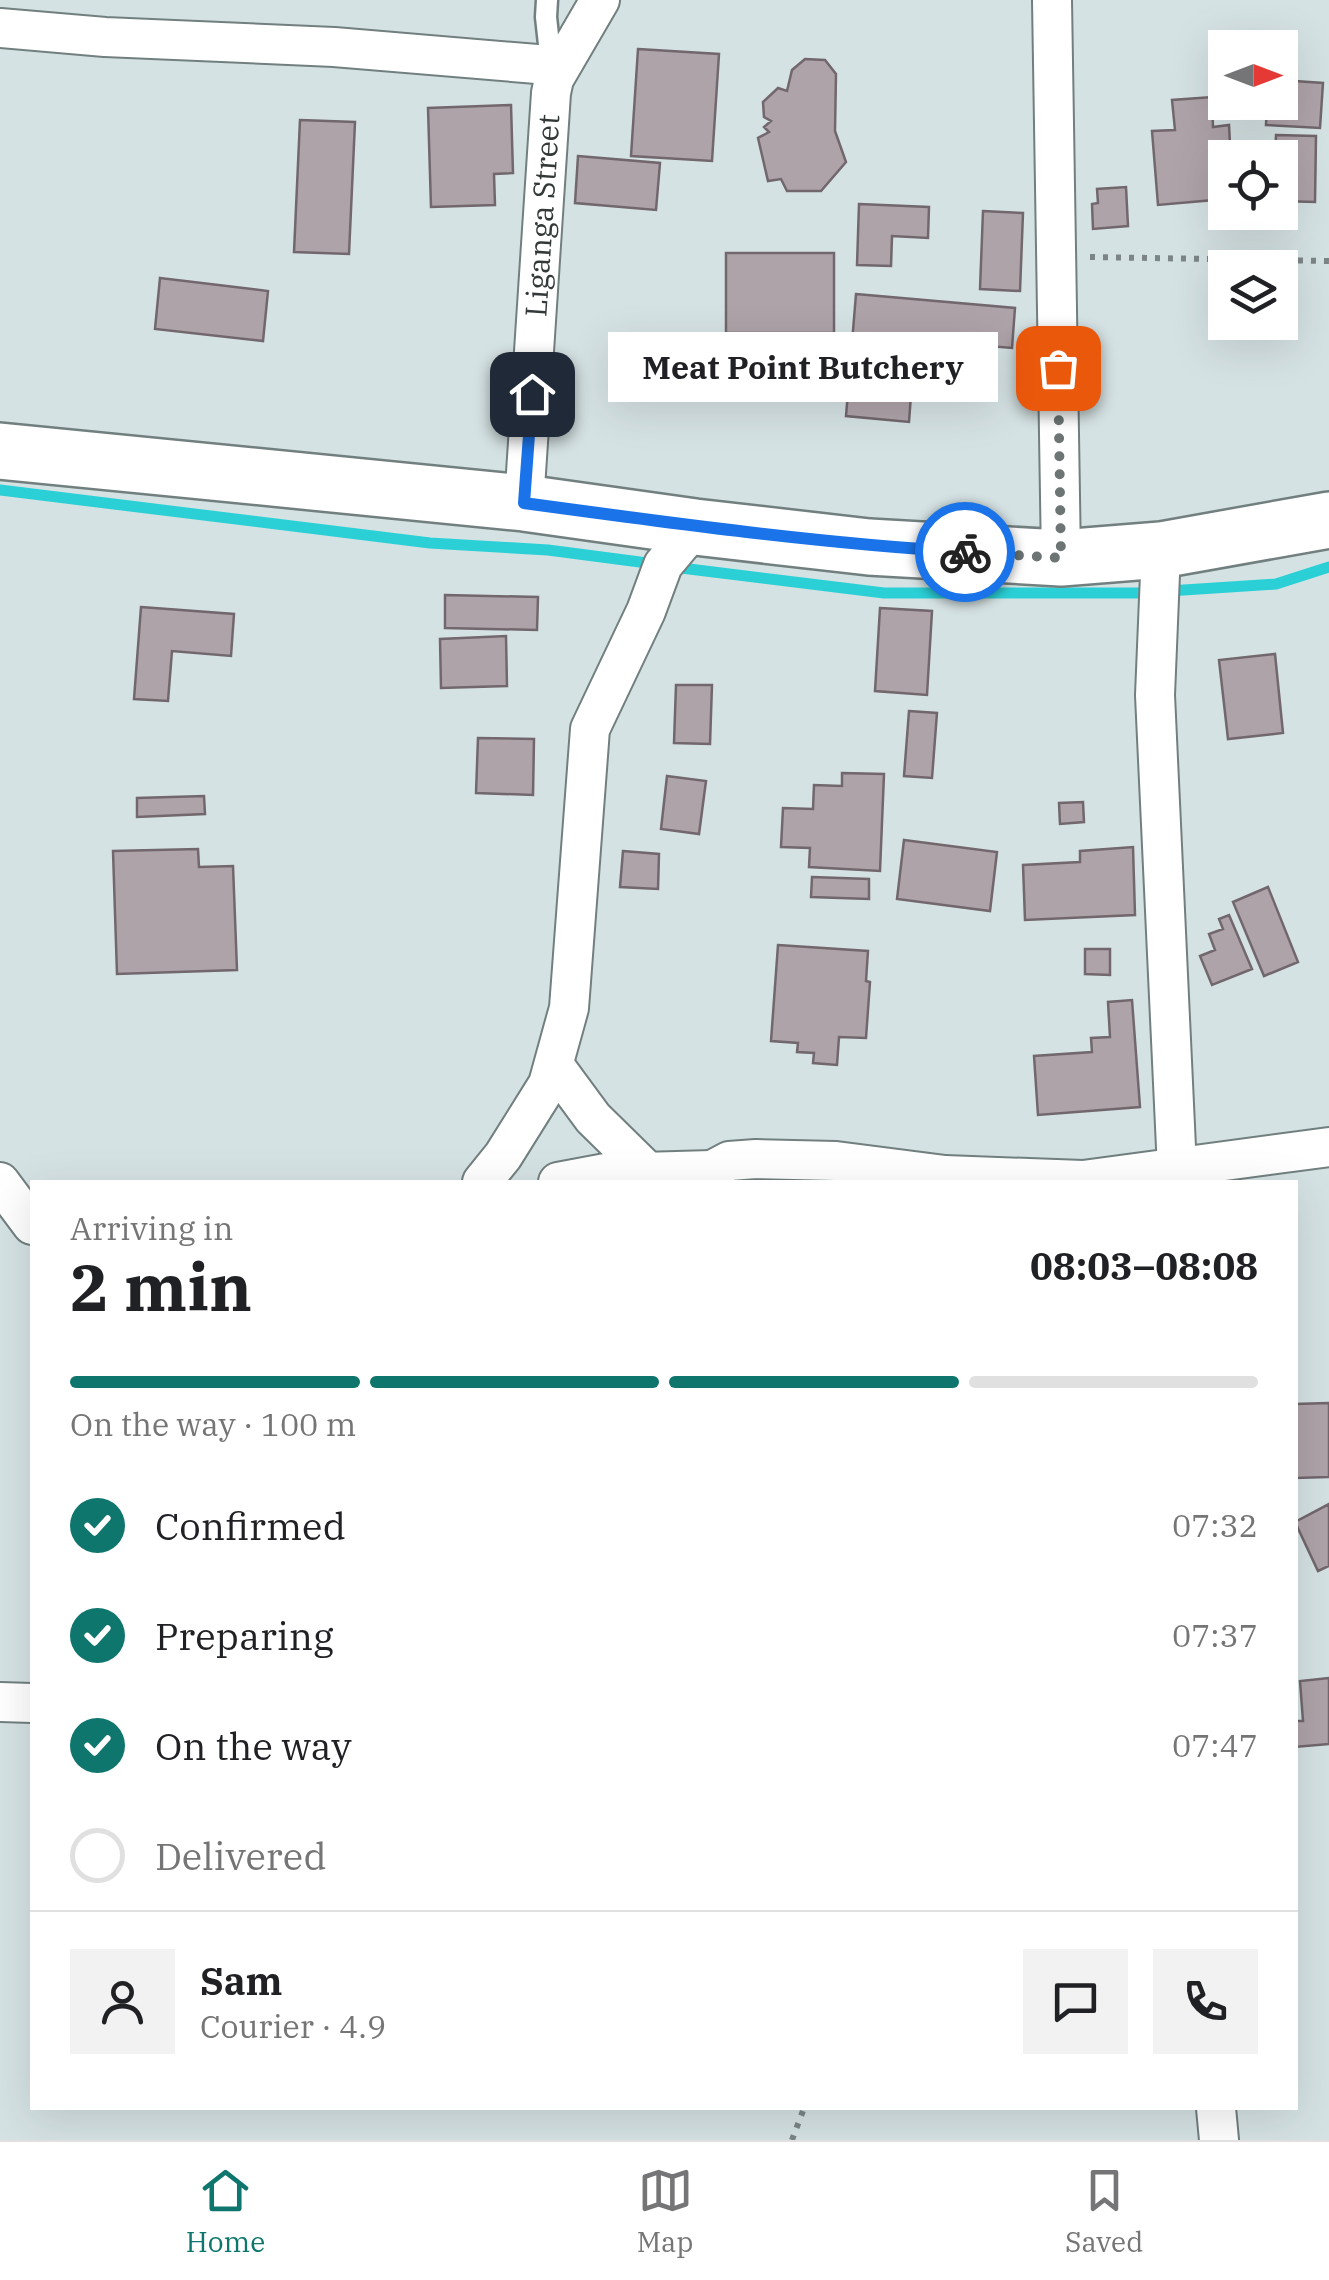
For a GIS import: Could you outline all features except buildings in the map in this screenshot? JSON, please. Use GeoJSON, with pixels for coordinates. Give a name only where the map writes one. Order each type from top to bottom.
{"type":"FeatureCollection","features":[{"type":"Feature","properties":{"kind":"main road"},"geometry":{"type":"LineString","coordinates":[[0,451],[524,503],[869,546],[1061,558],[1161,550],[1329,520]]}},
{"type":"Feature","properties":{"kind":"street","name":"Liganga Street"},"geometry":{"type":"LineString","coordinates":[[524,503],[551,72],[600,0]]}},
{"type":"Feature","properties":{"kind":"street"},"geometry":{"type":"LineString","coordinates":[[1052,0],[1061,558]]}},
{"type":"Feature","properties":{"kind":"street"},"geometry":{"type":"LineString","coordinates":[[0,28],[334,47],[551,72]]}},
{"type":"Feature","properties":{"kind":"street"},"geometry":{"type":"LineString","coordinates":[[484,1180],[548,1084],[569,1008],[590,730],[646,612],[663,565],[695,527]]}},
{"type":"Feature","properties":{"kind":"street"},"geometry":{"type":"LineString","coordinates":[[1161,550],[1155,695],[1176,1169]]}},
{"type":"Feature","properties":{"kind":"street"},"geometry":{"type":"LineString","coordinates":[[554,1065],[592,1118],[648,1172]]}},
{"type":"Feature","properties":{"kind":"street"},"geometry":{"type":"LineString","coordinates":[[569,1180],[606,1173],[711,1176],[729,1161],[742,1160],[836,1161],[946,1174],[1083,1180],[1329,1147]]}},
{"type":"Feature","properties":{"kind":"street"},"geometry":{"type":"LineString","coordinates":[[0,1182],[30,1222]]}},
{"type":"Feature","properties":{"kind":"street"},"geometry":{"type":"LineString","coordinates":[[0,1702],[30,1703]]}},
{"type":"Feature","properties":{"kind":"street"},"geometry":{"type":"LineString","coordinates":[[1216,2110],[1218,2140]]}},
{"type":"Feature","properties":{"kind":"lane"},"geometry":{"type":"LineString","coordinates":[[548,0],[551,72]]}},
{"type":"Feature","properties":{"kind":"path"},"geometry":{"type":"LineString","coordinates":[[1058,256],[1329,261]]}},
{"type":"Feature","properties":{"kind":"path"},"geometry":{"type":"LineString","coordinates":[[792,2140],[803,2110]]}},
{"type":"Feature","properties":{"kind":"waterway"},"geometry":{"type":"LineString","coordinates":[[0,490],[430,543],[548,550],[655,564]]}},
{"type":"Feature","properties":{"kind":"waterway"},"geometry":{"type":"LineString","coordinates":[[673,567],[884,593],[1138,593],[1276,584],[1329,567]]}},
{"type":"Feature","properties":{"kind":"way so far"},"geometry":{"type":"LineString","coordinates":[[965,552],[1061,558],[1058,368]]}},
{"type":"Feature","properties":{"kind":"place","name":"Meat Point Butchery"},"geometry":{"type":"Point","coordinates":[1058,368]}},
{"type":"Feature","properties":{"kind":"route"},"geometry":{"type":"LineString","coordinates":[[532,394],[524,503],[695,527],[965,552]]}}]}
